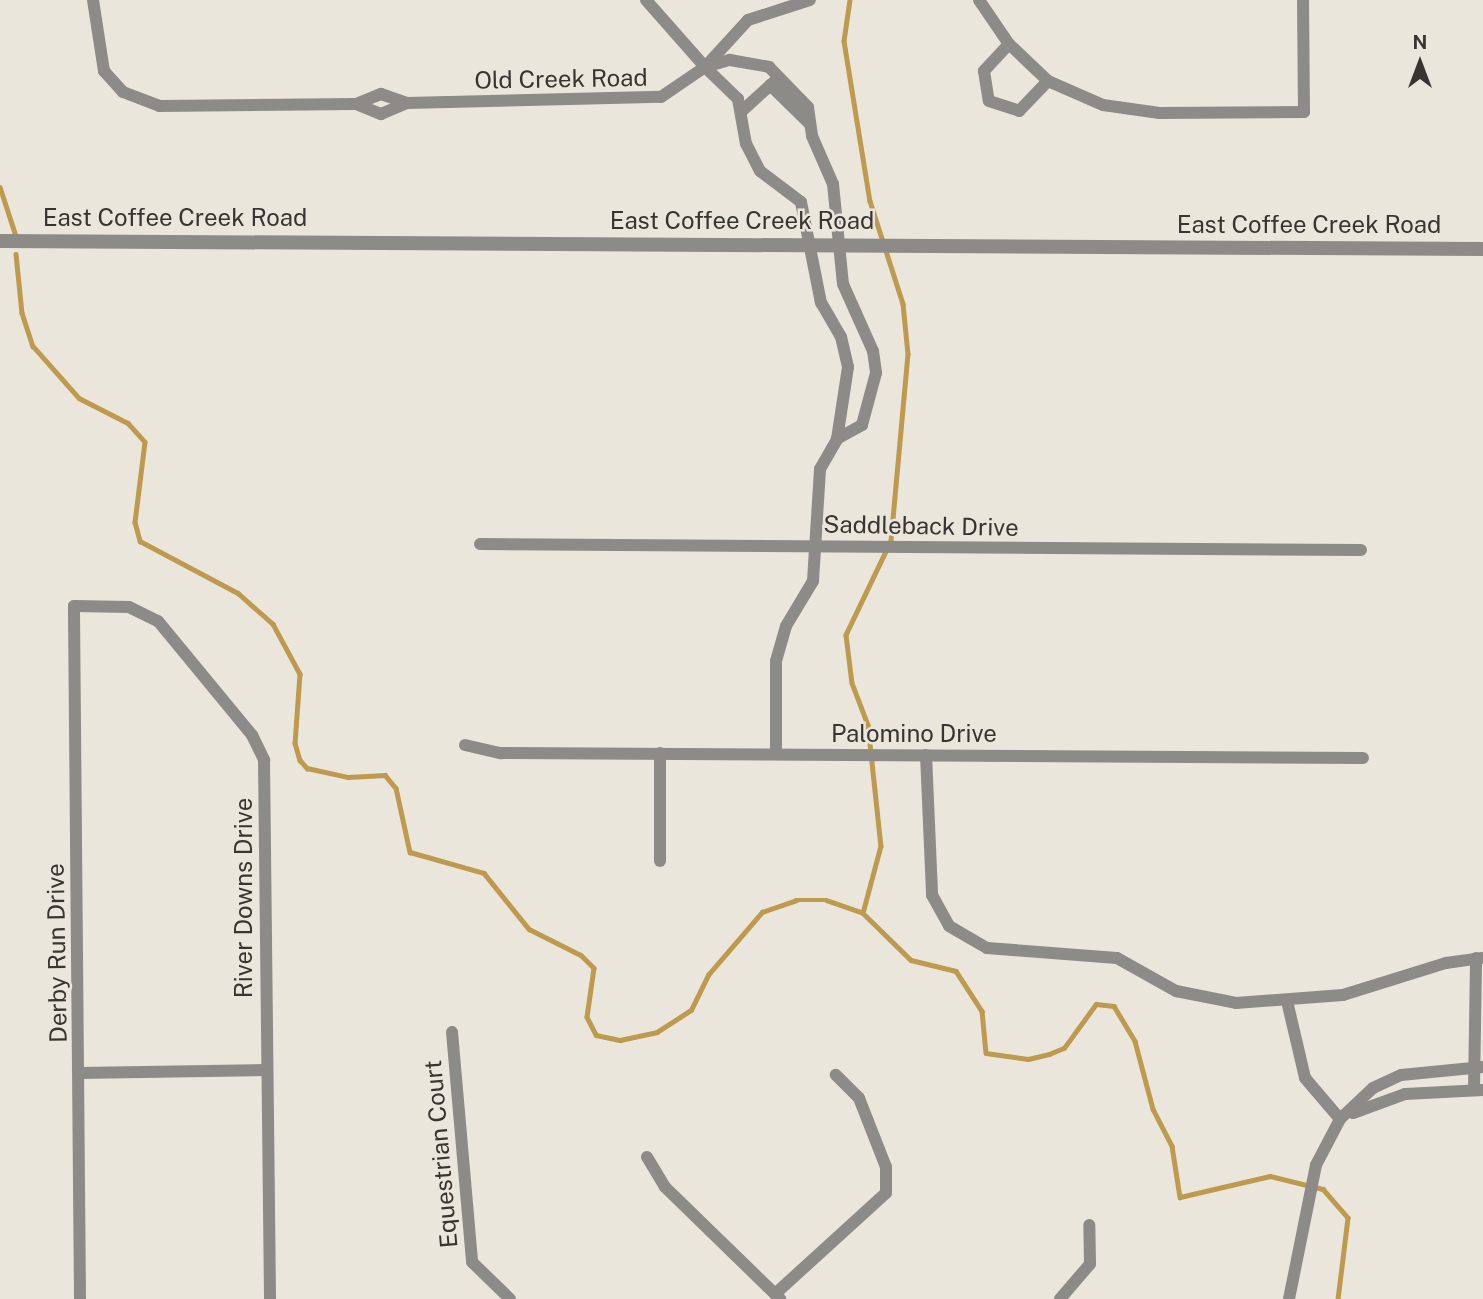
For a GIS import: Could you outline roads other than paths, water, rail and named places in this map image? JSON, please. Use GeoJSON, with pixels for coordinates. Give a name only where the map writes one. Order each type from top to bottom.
{"type":"FeatureCollection","features":[{"type":"Feature","properties":{"kind":"street","name":"Old Creek Road"},"geometry":{"type":"LineString","coordinates":[[93,0],[104,71],[123,92],[159,106],[356,104],[381,94],[407,103],[653,98],[705,67]]}},
{"type":"Feature","properties":{"kind":"street"},"geometry":{"type":"LineString","coordinates":[[646,0],[743,110],[752,158],[769,178],[795,192],[821,303],[841,337],[848,367],[837,439],[820,469],[813,581],[786,626],[776,661],[776,754]]}},
{"type":"Feature","properties":{"kind":"street"},"geometry":{"type":"LineString","coordinates":[[705,67],[748,20],[810,0]]}},
{"type":"Feature","properties":{"kind":"street"},"geometry":{"type":"LineString","coordinates":[[979,0],[1009,44],[1048,80],[1130,111],[1304,113],[1303,0]]}},
{"type":"Feature","properties":{"kind":"street"},"geometry":{"type":"LineString","coordinates":[[1009,44],[984,71],[989,101],[1019,111],[1048,80]]}},
{"type":"Feature","properties":{"kind":"street"},"geometry":{"type":"LineString","coordinates":[[705,67],[740,61],[781,76],[808,107],[810,124],[833,184],[838,244],[847,298],[873,351],[876,373],[862,425],[837,439]]}},
{"type":"Feature","properties":{"kind":"street"},"geometry":{"type":"LineString","coordinates":[[743,110],[781,76]]}},
{"type":"Feature","properties":{"kind":"street"},"geometry":{"type":"LineString","coordinates":[[770,86],[810,124]]}},
{"type":"Feature","properties":{"kind":"street","name":"Old Creek Road"},"geometry":{"type":"LineString","coordinates":[[356,104],[381,114],[407,103]]}},
{"type":"Feature","properties":{"kind":"street","name":"East Coffee Creek Road"},"geometry":{"type":"LineString","coordinates":[[0,241],[809,243],[1483,250]]}},
{"type":"Feature","properties":{"kind":"street","name":"Saddleback Drive"},"geometry":{"type":"LineString","coordinates":[[480,544],[1361,550]]}},
{"type":"Feature","properties":{"kind":"street","name":"River Downs Drive"},"geometry":{"type":"LineString","coordinates":[[75,606],[129,607],[158,621],[260,751],[270,1299]]}},
{"type":"Feature","properties":{"kind":"street","name":"Derby Run Drive"},"geometry":{"type":"LineString","coordinates":[[75,606],[80,1299]]}},
{"type":"Feature","properties":{"kind":"street","name":"Palomino Drive"},"geometry":{"type":"LineString","coordinates":[[465,745],[501,753],[1363,758]]}},
{"type":"Feature","properties":{"kind":"street"},"geometry":{"type":"LineString","coordinates":[[660,753],[660,861]]}},
{"type":"Feature","properties":{"kind":"street"},"geometry":{"type":"LineString","coordinates":[[926,755],[928,878],[942,917],[958,934],[1006,952],[1117,958],[1161,985],[1214,1002],[1287,1001],[1368,990],[1479,958],[1478,1090],[1381,1100],[1340,1119]]}},
{"type":"Feature","properties":{"kind":"street"},"geometry":{"type":"LineString","coordinates":[[1287,1001],[1305,1078],[1340,1119]]}},
{"type":"Feature","properties":{"kind":"street","name":"Equestrian Court"},"geometry":{"type":"LineString","coordinates":[[452,1032],[472,1262],[510,1299]]}},
{"type":"Feature","properties":{"kind":"street"},"geometry":{"type":"LineString","coordinates":[[1289,1299],[1316,1165],[1340,1119],[1373,1088],[1401,1075],[1478,1067]]}},
{"type":"Feature","properties":{"kind":"street"},"geometry":{"type":"LineString","coordinates":[[79,1073],[266,1070]]}},
{"type":"Feature","properties":{"kind":"street"},"geometry":{"type":"LineString","coordinates":[[647,1157],[665,1187],[778,1297],[886,1194],[886,1167],[859,1098],[836,1075]]}},
{"type":"Feature","properties":{"kind":"street"},"geometry":{"type":"LineString","coordinates":[[1059,1299],[1090,1264],[1089,1225]]}},
{"type":"Feature","properties":{"kind":"waterway"},"geometry":{"type":"LineString","coordinates":[[850,0],[844,41],[870,201],[903,304],[908,354],[891,541],[846,635],[852,683],[868,725],[881,846],[863,913]]}},
{"type":"Feature","properties":{"kind":"waterway"},"geometry":{"type":"LineString","coordinates":[[0,187],[15,233]]}},
{"type":"Feature","properties":{"kind":"waterway"},"geometry":{"type":"LineString","coordinates":[[16,254],[22,313],[33,346],[79,398],[128,423],[145,442],[135,522],[140,541],[238,593],[273,624],[300,674],[295,743],[300,760],[307,768],[348,777],[385,775],[396,788],[410,852],[484,873],[529,929],[581,955],[594,968],[587,1017],[596,1035],[620,1040],[657,1032],[691,1010],[708,975],[762,912],[796,900],[826,900],[863,913],[911,960],[956,971],[982,1011],[986,1053],[1028,1059],[1049,1054],[1064,1048],[1096,1004],[1114,1006],[1135,1041],[1153,1109],[1172,1146],[1180,1197],[1270,1176],[1323,1189],[1348,1218],[1338,1299]]}}]}
